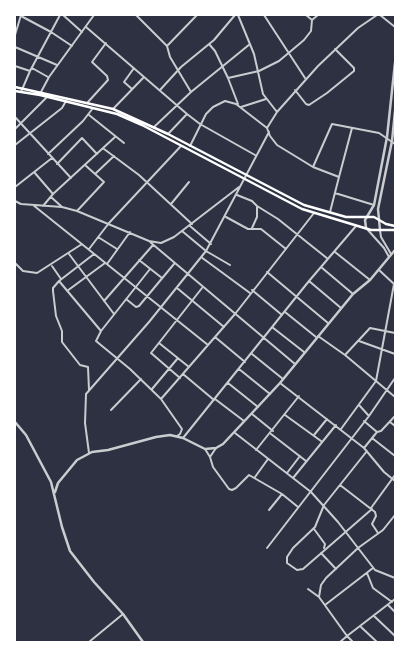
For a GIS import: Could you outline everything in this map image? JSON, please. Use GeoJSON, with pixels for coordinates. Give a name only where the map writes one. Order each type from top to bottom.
{"type":"FeatureCollection","features":[{"type":"Feature","properties":{"kind":"main road"},"geometry":{"type":"LineString","coordinates":[[15,87],[22,91],[94,107],[128,119],[244,178],[279,198],[313,213],[366,228],[395,230]]}},
{"type":"Feature","properties":{"kind":"main road"},"geometry":{"type":"LineString","coordinates":[[15,91],[41,92],[113,108],[168,134],[282,194],[314,208],[355,218],[368,217],[395,226]]}},
{"type":"Feature","properties":{"kind":"main road"},"geometry":{"type":"LineString","coordinates":[[279,198],[282,194]]}},
{"type":"Feature","properties":{"kind":"main road"},"geometry":{"type":"LineString","coordinates":[[313,213],[314,208]]}},
{"type":"Feature","properties":{"kind":"street"},"geometry":{"type":"LineString","coordinates":[[22,91],[30,71],[61,15],[82,32]]}},
{"type":"Feature","properties":{"kind":"street"},"geometry":{"type":"LineString","coordinates":[[41,92],[49,77],[94,15]]}},
{"type":"Feature","properties":{"kind":"street"},"geometry":{"type":"LineString","coordinates":[[136,15],[167,46],[168,54],[191,92]]}},
{"type":"Feature","properties":{"kind":"street"},"geometry":{"type":"LineString","coordinates":[[167,46],[196,15]]}},
{"type":"Feature","properties":{"kind":"street"},"geometry":{"type":"LineString","coordinates":[[159,91],[177,71],[209,44],[234,15]]}},
{"type":"Feature","properties":{"kind":"street"},"geometry":{"type":"LineString","coordinates":[[238,15],[259,71],[263,94],[277,112]]}},
{"type":"Feature","properties":{"kind":"street"},"geometry":{"type":"LineString","coordinates":[[264,15],[305,78]]}},
{"type":"Feature","properties":{"kind":"street"},"geometry":{"type":"LineString","coordinates":[[306,15],[312,20]]}},
{"type":"Feature","properties":{"kind":"street"},"geometry":{"type":"LineString","coordinates":[[228,78],[259,71],[279,61],[309,34],[312,20],[318,15]]}},
{"type":"Feature","properties":{"kind":"street"},"geometry":{"type":"LineString","coordinates":[[267,128],[277,112],[305,78],[358,28],[377,15]]}},
{"type":"Feature","properties":{"kind":"street"},"geometry":{"type":"LineString","coordinates":[[380,15],[395,27]]}},
{"type":"Feature","properties":{"kind":"street"},"geometry":{"type":"LineString","coordinates":[[15,35],[21,16],[51,32],[72,46]]}},
{"type":"Feature","properties":{"kind":"street"},"geometry":{"type":"LineString","coordinates":[[86,27],[176,106],[200,124],[255,155]]}},
{"type":"Feature","properties":{"kind":"street"},"geometry":{"type":"LineString","coordinates":[[88,102],[108,78],[92,62],[106,43]]}},
{"type":"Feature","properties":{"kind":"street"},"geometry":{"type":"LineString","coordinates":[[209,44],[223,66],[239,106]]}},
{"type":"Feature","properties":{"kind":"street"},"geometry":{"type":"LineString","coordinates":[[154,127],[191,92],[250,44]]}},
{"type":"Feature","properties":{"kind":"street"},"geometry":{"type":"LineString","coordinates":[[15,47],[58,65]]}},
{"type":"Feature","properties":{"kind":"street"},"geometry":{"type":"LineString","coordinates":[[295,90],[306,104],[309,105],[327,93],[354,71],[354,68],[335,49]]}},
{"type":"Feature","properties":{"kind":"street"},"geometry":{"type":"LineString","coordinates":[[389,257],[384,248],[366,228],[365,223],[374,205],[387,137],[395,63]]}},
{"type":"Feature","properties":{"kind":"street"},"geometry":{"type":"LineString","coordinates":[[15,66],[30,71]]}},
{"type":"Feature","properties":{"kind":"street"},"geometry":{"type":"LineString","coordinates":[[32,68],[49,77]]}},
{"type":"Feature","properties":{"kind":"street"},"geometry":{"type":"LineString","coordinates":[[132,89],[124,82],[134,68]]}},
{"type":"Feature","properties":{"kind":"street"},"geometry":{"type":"LineString","coordinates":[[113,108],[144,77]]}},
{"type":"Feature","properties":{"kind":"street"},"geometry":{"type":"LineString","coordinates":[[15,129],[47,97]]}},
{"type":"Feature","properties":{"kind":"street"},"geometry":{"type":"LineString","coordinates":[[239,106],[266,99]]}},
{"type":"Feature","properties":{"kind":"street"},"geometry":{"type":"LineString","coordinates":[[190,146],[200,124],[209,110],[222,102],[229,100],[267,128],[277,145],[313,167],[339,177]]}},
{"type":"Feature","properties":{"kind":"street"},"geometry":{"type":"LineString","coordinates":[[15,145],[62,108],[66,101]]}},
{"type":"Feature","properties":{"kind":"street"},"geometry":{"type":"LineString","coordinates":[[48,154],[89,115],[94,107]]}},
{"type":"Feature","properties":{"kind":"street"},"geometry":{"type":"LineString","coordinates":[[391,254],[381,237],[377,210],[392,141],[395,111]]}},
{"type":"Feature","properties":{"kind":"street"},"geometry":{"type":"LineString","coordinates":[[168,134],[187,114]]}},
{"type":"Feature","properties":{"kind":"street"},"geometry":{"type":"LineString","coordinates":[[89,115],[124,143]]}},
{"type":"Feature","properties":{"kind":"street"},"geometry":{"type":"LineString","coordinates":[[15,117],[71,178]]}},
{"type":"Feature","properties":{"kind":"street"},"geometry":{"type":"LineString","coordinates":[[313,167],[331,124],[379,133],[387,137],[395,144]]}},
{"type":"Feature","properties":{"kind":"street"},"geometry":{"type":"LineString","coordinates":[[330,213],[352,128]]}},
{"type":"Feature","properties":{"kind":"street"},"geometry":{"type":"LineString","coordinates":[[89,453],[85,423],[85,398],[89,390],[177,288],[211,244],[237,195],[255,155],[269,132]]}},
{"type":"Feature","properties":{"kind":"street"},"geometry":{"type":"LineString","coordinates":[[44,206],[52,195],[104,149],[115,137]]}},
{"type":"Feature","properties":{"kind":"street"},"geometry":{"type":"LineString","coordinates":[[57,164],[82,138],[97,154]]}},
{"type":"Feature","properties":{"kind":"street"},"geometry":{"type":"LineString","coordinates":[[89,249],[108,223],[148,183],[180,146]]}},
{"type":"Feature","properties":{"kind":"street"},"geometry":{"type":"LineString","coordinates":[[104,149],[148,183],[211,244]]}},
{"type":"Feature","properties":{"kind":"street"},"geometry":{"type":"LineString","coordinates":[[95,174],[114,156]]}},
{"type":"Feature","properties":{"kind":"street"},"geometry":{"type":"LineString","coordinates":[[15,188],[52,158]]}},
{"type":"Feature","properties":{"kind":"street"},"geometry":{"type":"LineString","coordinates":[[77,211],[104,182],[85,166]]}},
{"type":"Feature","properties":{"kind":"street"},"geometry":{"type":"LineString","coordinates":[[34,172],[62,207]]}},
{"type":"Feature","properties":{"kind":"street"},"geometry":{"type":"LineString","coordinates":[[171,204],[189,182]]}},
{"type":"Feature","properties":{"kind":"street"},"geometry":{"type":"LineString","coordinates":[[149,241],[165,242],[191,225],[240,186]]}},
{"type":"Feature","properties":{"kind":"street"},"geometry":{"type":"LineString","coordinates":[[335,193],[374,205]]}},
{"type":"Feature","properties":{"kind":"street"},"geometry":{"type":"LineString","coordinates":[[237,195],[252,201],[257,206],[278,219],[328,259]]}},
{"type":"Feature","properties":{"kind":"street"},"geometry":{"type":"LineString","coordinates":[[376,195],[380,196]]}},
{"type":"Feature","properties":{"kind":"street"},"geometry":{"type":"LineString","coordinates":[[15,201],[33,205],[62,207],[77,211],[149,241],[202,288],[295,364]]}},
{"type":"Feature","properties":{"kind":"street"},"geometry":{"type":"LineString","coordinates":[[33,205],[208,345]]}},
{"type":"Feature","properties":{"kind":"street"},"geometry":{"type":"LineString","coordinates":[[252,228],[257,217],[257,206]]}},
{"type":"Feature","properties":{"kind":"street"},"geometry":{"type":"LineString","coordinates":[[161,399],[224,327],[313,213]]}},
{"type":"Feature","properties":{"kind":"street"},"geometry":{"type":"LineString","coordinates":[[226,217],[248,229],[261,229],[286,249]]}},
{"type":"Feature","properties":{"kind":"street"},"geometry":{"type":"LineString","coordinates":[[183,438],[321,267],[357,225]]}},
{"type":"Feature","properties":{"kind":"street"},"geometry":{"type":"LineString","coordinates":[[182,231],[206,251],[230,265]]}},
{"type":"Feature","properties":{"kind":"street"},"geometry":{"type":"LineString","coordinates":[[67,291],[106,264],[130,232]]}},
{"type":"Feature","properties":{"kind":"street"},"geometry":{"type":"LineString","coordinates":[[98,237],[117,249]]}},
{"type":"Feature","properties":{"kind":"street"},"geometry":{"type":"LineString","coordinates":[[15,264],[23,271],[33,274],[40,272],[82,244]]}},
{"type":"Feature","properties":{"kind":"street"},"geometry":{"type":"LineString","coordinates":[[104,302],[153,245]]}},
{"type":"Feature","properties":{"kind":"street"},"geometry":{"type":"LineString","coordinates":[[205,449],[216,448],[223,444],[235,432],[280,383],[353,294],[370,280],[395,250]]}},
{"type":"Feature","properties":{"kind":"street"},"geometry":{"type":"LineString","coordinates":[[335,252],[370,280]]}},
{"type":"Feature","properties":{"kind":"street"},"geometry":{"type":"LineString","coordinates":[[69,254],[114,314]]}},
{"type":"Feature","properties":{"kind":"street"},"geometry":{"type":"LineString","coordinates":[[89,390],[88,367],[78,363],[62,342],[62,331],[56,316],[53,288],[60,280],[94,254]]}},
{"type":"Feature","properties":{"kind":"street"},"geometry":{"type":"LineString","coordinates":[[200,257],[250,293]]}},
{"type":"Feature","properties":{"kind":"street"},"geometry":{"type":"LineString","coordinates":[[139,260],[162,278]]}},
{"type":"Feature","properties":{"kind":"street"},"geometry":{"type":"LineString","coordinates":[[126,299],[138,307],[174,264]]}},
{"type":"Feature","properties":{"kind":"street"},"geometry":{"type":"LineString","coordinates":[[51,265],[67,291],[101,331]]}},
{"type":"Feature","properties":{"kind":"street"},"geometry":{"type":"LineString","coordinates":[[321,267],[353,294]]}},
{"type":"Feature","properties":{"kind":"street"},"geometry":{"type":"LineString","coordinates":[[150,269],[101,331],[96,339],[96,342],[118,358],[161,399],[182,428],[180,434],[176,436]]}},
{"type":"Feature","properties":{"kind":"street"},"geometry":{"type":"LineString","coordinates":[[341,429],[376,381],[395,284],[379,270]]}},
{"type":"Feature","properties":{"kind":"street"},"geometry":{"type":"LineString","coordinates":[[267,272],[328,323]]}},
{"type":"Feature","properties":{"kind":"street"},"geometry":{"type":"LineString","coordinates":[[309,282],[341,308]]}},
{"type":"Feature","properties":{"kind":"street"},"geometry":{"type":"LineString","coordinates":[[177,288],[224,327]]}},
{"type":"Feature","properties":{"kind":"street"},"geometry":{"type":"LineString","coordinates":[[180,378],[151,353],[202,288]]}},
{"type":"Feature","properties":{"kind":"street"},"geometry":{"type":"LineString","coordinates":[[252,290],[282,315]]}},
{"type":"Feature","properties":{"kind":"street"},"geometry":{"type":"LineString","coordinates":[[285,312],[345,355],[395,397]]}},
{"type":"Feature","properties":{"kind":"street"},"geometry":{"type":"LineString","coordinates":[[272,327],[304,352]]}},
{"type":"Feature","properties":{"kind":"street"},"geometry":{"type":"LineString","coordinates":[[345,355],[370,328],[395,333]]}},
{"type":"Feature","properties":{"kind":"street"},"geometry":{"type":"LineString","coordinates":[[215,337],[245,362]]}},
{"type":"Feature","properties":{"kind":"street"},"geometry":{"type":"LineString","coordinates":[[359,340],[395,354]]}},
{"type":"Feature","properties":{"kind":"street"},"geometry":{"type":"LineString","coordinates":[[159,343],[189,367]]}},
{"type":"Feature","properties":{"kind":"street"},"geometry":{"type":"LineString","coordinates":[[252,354],[282,379]]}},
{"type":"Feature","properties":{"kind":"street"},"geometry":{"type":"LineString","coordinates":[[152,389],[178,358]]}},
{"type":"Feature","properties":{"kind":"street"},"geometry":{"type":"LineString","coordinates":[[239,368],[270,394]]}},
{"type":"Feature","properties":{"kind":"street"},"geometry":{"type":"LineString","coordinates":[[183,374],[244,422]]}},
{"type":"Feature","properties":{"kind":"street"},"geometry":{"type":"LineString","coordinates":[[267,548],[369,416],[395,378]]}},
{"type":"Feature","properties":{"kind":"street"},"geometry":{"type":"LineString","coordinates":[[111,410],[141,379]]}},
{"type":"Feature","properties":{"kind":"street"},"geometry":{"type":"LineString","coordinates":[[228,383],[258,407]]}},
{"type":"Feature","properties":{"kind":"street"},"geometry":{"type":"LineString","coordinates":[[280,383],[299,396],[364,448],[384,472],[394,480]]}},
{"type":"Feature","properties":{"kind":"street"},"geometry":{"type":"LineString","coordinates":[[256,450],[272,432],[299,396]]}},
{"type":"Feature","properties":{"kind":"street"},"geometry":{"type":"LineString","coordinates":[[359,405],[369,416]]}},
{"type":"Feature","properties":{"kind":"street"},"geometry":{"type":"LineString","coordinates":[[252,414],[307,461]]}},
{"type":"Feature","properties":{"kind":"street"},"geometry":{"type":"LineString","coordinates":[[285,414],[321,441]]}},
{"type":"Feature","properties":{"kind":"street"},"geometry":{"type":"LineString","coordinates":[[364,448],[377,432],[381,432],[395,416]]}},
{"type":"Feature","properties":{"kind":"street"},"geometry":{"type":"LineString","coordinates":[[314,435],[327,419]]}},
{"type":"Feature","properties":{"kind":"street"},"geometry":{"type":"LineString","coordinates":[[364,421],[377,432]]}},
{"type":"Feature","properties":{"kind":"street"},"geometry":{"type":"LineString","coordinates":[[15,422],[26,435],[51,482],[55,492],[62,527],[70,551],[94,582],[123,614],[143,642]]}},
{"type":"Feature","properties":{"kind":"street"},"geometry":{"type":"LineString","coordinates":[[390,422],[395,426]]}},
{"type":"Feature","properties":{"kind":"street"},"geometry":{"type":"LineString","coordinates":[[293,478],[321,441],[336,425]]}},
{"type":"Feature","properties":{"kind":"street"},"geometry":{"type":"LineString","coordinates":[[235,432],[256,450],[288,473],[324,505],[377,572],[395,578]]}},
{"type":"Feature","properties":{"kind":"street"},"geometry":{"type":"LineString","coordinates":[[55,492],[58,483],[77,460],[89,453],[136,444],[161,436],[176,436],[205,449],[210,457],[214,469],[232,490],[249,475],[255,477],[282,494],[298,507]]}},
{"type":"Feature","properties":{"kind":"street"},"geometry":{"type":"LineString","coordinates":[[372,438],[395,456]]}},
{"type":"Feature","properties":{"kind":"street"},"geometry":{"type":"LineString","coordinates":[[210,457],[216,448]]}},
{"type":"Feature","properties":{"kind":"street"},"geometry":{"type":"LineString","coordinates":[[367,451],[324,505],[314,528],[293,548],[287,557],[287,563],[297,570],[302,569],[372,509],[394,480],[395,475]]}},
{"type":"Feature","properties":{"kind":"street"},"geometry":{"type":"LineString","coordinates":[[288,473],[300,456]]}},
{"type":"Feature","properties":{"kind":"street"},"geometry":{"type":"LineString","coordinates":[[255,477],[268,459]]}},
{"type":"Feature","properties":{"kind":"street"},"geometry":{"type":"LineString","coordinates":[[51,482],[58,483]]}},
{"type":"Feature","properties":{"kind":"street"},"geometry":{"type":"LineString","coordinates":[[340,485],[372,509],[376,516],[372,524],[378,533]]}},
{"type":"Feature","properties":{"kind":"street"},"geometry":{"type":"LineString","coordinates":[[269,510],[282,494]]}},
{"type":"Feature","properties":{"kind":"street"},"geometry":{"type":"LineString","coordinates":[[319,597],[322,582],[358,548],[378,533],[395,516]]}},
{"type":"Feature","properties":{"kind":"street"},"geometry":{"type":"LineString","coordinates":[[314,528],[325,544],[324,549]]}},
{"type":"Feature","properties":{"kind":"street"},"geometry":{"type":"LineString","coordinates":[[321,553],[336,569]]}},
{"type":"Feature","properties":{"kind":"street"},"geometry":{"type":"LineString","coordinates":[[325,605],[373,568]]}},
{"type":"Feature","properties":{"kind":"street"},"geometry":{"type":"LineString","coordinates":[[367,573],[372,588],[392,602]]}},
{"type":"Feature","properties":{"kind":"street"},"geometry":{"type":"LineString","coordinates":[[308,589],[319,597],[353,642]]}},
{"type":"Feature","properties":{"kind":"street"},"geometry":{"type":"LineString","coordinates":[[340,642],[395,599]]}},
{"type":"Feature","properties":{"kind":"street"},"geometry":{"type":"LineString","coordinates":[[388,605],[395,612]]}},
{"type":"Feature","properties":{"kind":"street"},"geometry":{"type":"LineString","coordinates":[[90,642],[123,614]]}},
{"type":"Feature","properties":{"kind":"street"},"geometry":{"type":"LineString","coordinates":[[374,616],[395,636]]}},
{"type":"Feature","properties":{"kind":"street"},"geometry":{"type":"LineString","coordinates":[[361,626],[377,642]]}}]}
